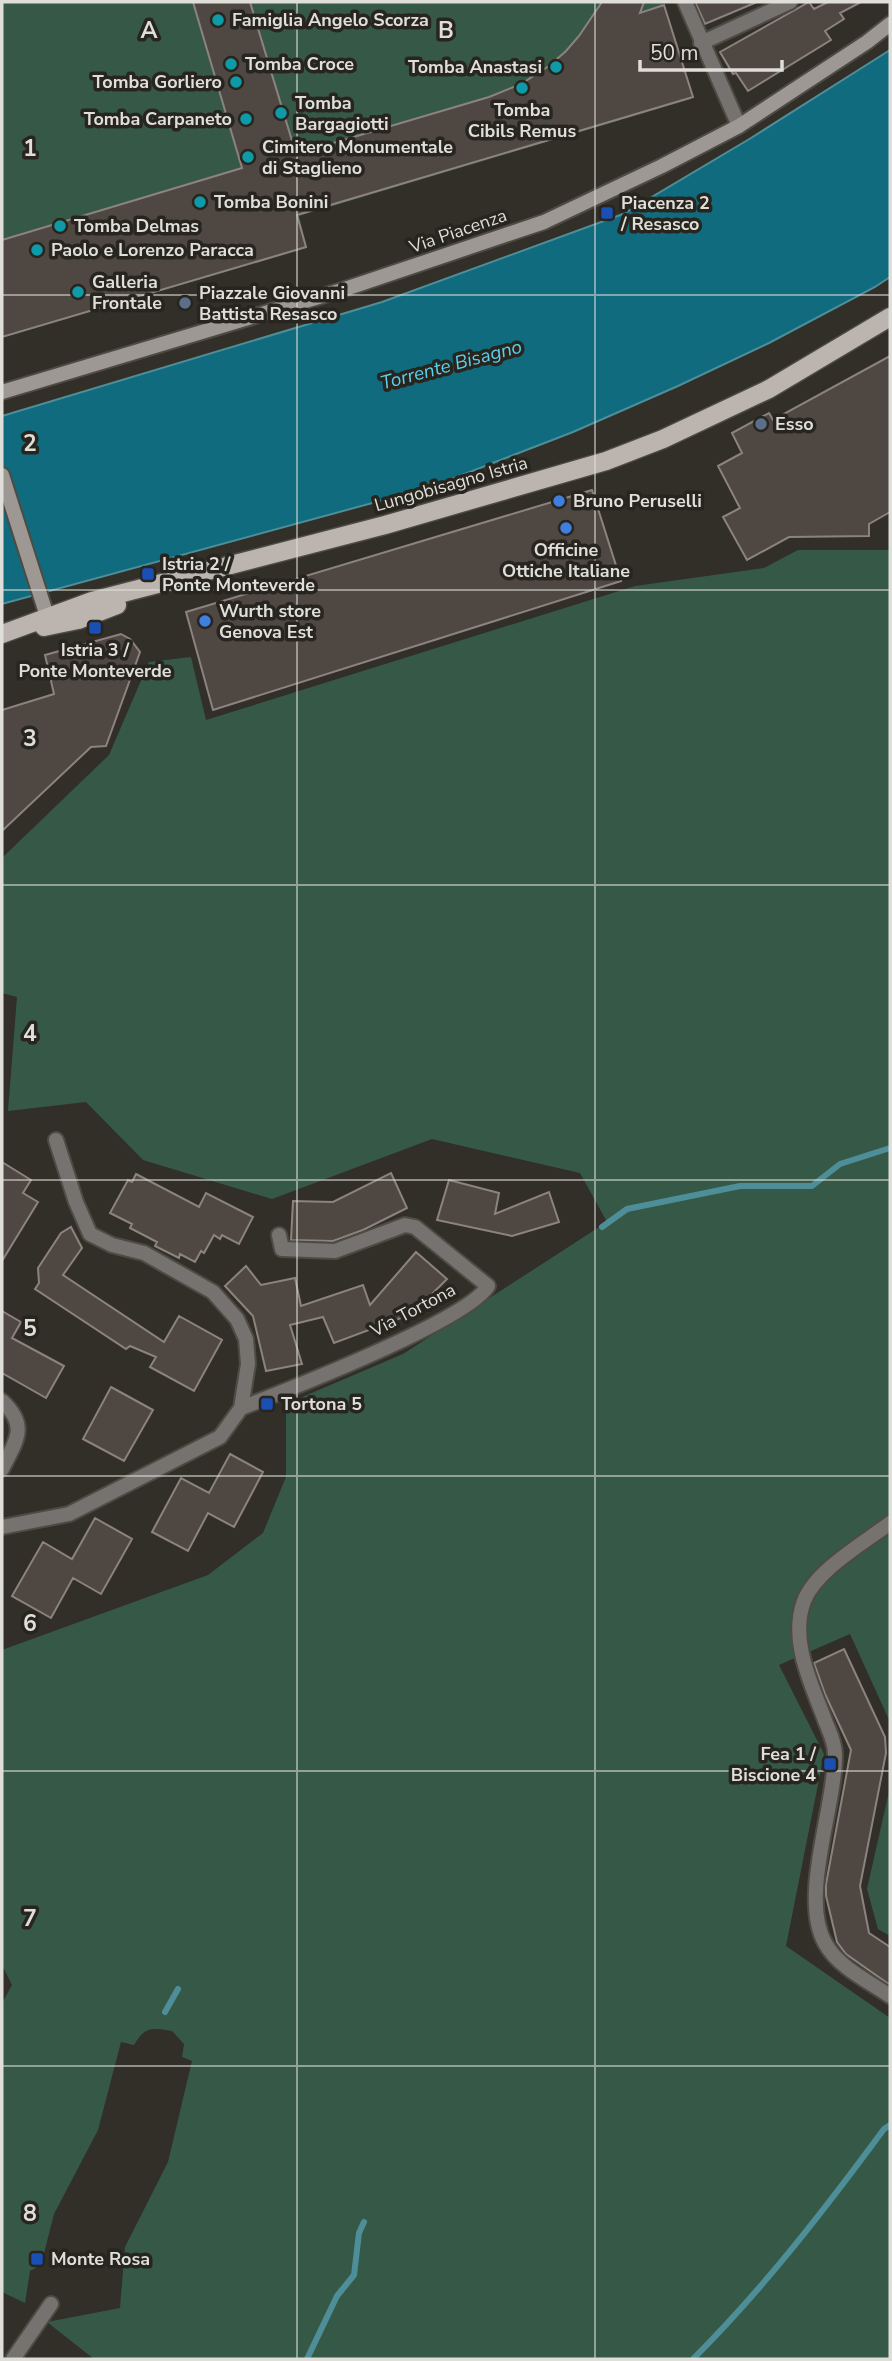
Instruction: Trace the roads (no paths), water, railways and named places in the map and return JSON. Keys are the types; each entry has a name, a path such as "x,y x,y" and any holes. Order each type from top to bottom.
{"main road":[{"name":"Via Piacenza","path":"2,392 342,290 544,222 739,127 890,24"},
{"name":"Lungobisagno Istria","path":"2,635 47,616 168,580 385,526 637,450 778,384 890,317"},
{"path":"2,475 47,616"},
{"path":"2,635 78,620 168,580"}],"street":[{"path":"685,2 739,127"},
{"path":"701,43 790,2"},
{"path":"2,1527 69,1514 220,1437 241,1408 248,1364 246,1339 237,1319 213,1292 144,1253 112,1245 90,1234 76,1202 56,1140"},
{"name":"Via Tortona","path":"241,1408 374,1353 444,1318 479,1297 488,1286 415,1227 405,1225 335,1251 282,1249 279,1235"},
{"path":"2,1401 17,1419 19,1434 2,1469"},
{"path":"890,1523 821,1576 805,1598 799,1620 802,1657 835,1752 816,1889 818,1924 824,1942 840,1962 890,1996"},
{"path":"13,2359 51,2304"}],"water":[{"name":"Torrente Bisagno","path":"890,50 890,277 875,287 769,343 678,386 573,432 431,487 2,604 2,416 382,302 623,214 751,138"}],"waterway":[{"path":"602,1227 627,1209 740,1186 812,1186 840,1164 890,1148"},
{"path":"165,2012 178,1989"},
{"path":"693,2359 769,2276 884,2129 890,2125"},
{"path":"307,2359 337,2296 354,2275 359,2233 364,2222"}],"place":[{"name":"Famiglia Angelo Scorza","path":"218,20"},
{"name":"Tomba Croce","path":"231,64"},
{"name":"Tomba Anastasi","path":"556,67"},
{"name":"Tomba Gorliero","path":"236,82"},
{"name":"Tomba Cibils Remus","path":"522,88"},
{"name":"Tomba Bargagiotti","path":"281,113"},
{"name":"Tomba Carpaneto","path":"246,119"},
{"name":"Cimitero Monumentale di Staglieno","path":"248,157"},
{"name":"Tomba Bonini","path":"200,202"},
{"name":"Piacenza 2 / Resasco","path":"607,213"},
{"name":"Tomba Delmas","path":"60,226"},
{"name":"Paolo e Lorenzo Paracca","path":"37,250"},
{"name":"Galleria Frontale","path":"78,292"},
{"name":"Piazzale Giovanni Battista Resasco","path":"185,303"},
{"name":"Esso","path":"761,424"},
{"name":"Bruno Peruselli","path":"559,501"},
{"name":"Officine Ottiche Italiane","path":"566,528"},
{"name":"Istria 2 / Ponte Monteverde","path":"148,574"},
{"name":"Wurth store Genova Est","path":"205,621"},
{"name":"Istria 3 / Ponte Monteverde","path":"95,628"},
{"name":"Tortona 5","path":"267,1404"},
{"name":"Fea 1 / Biscione 4","path":"830,1764"},
{"name":"Monte Rosa","path":"37,2259"}]}
